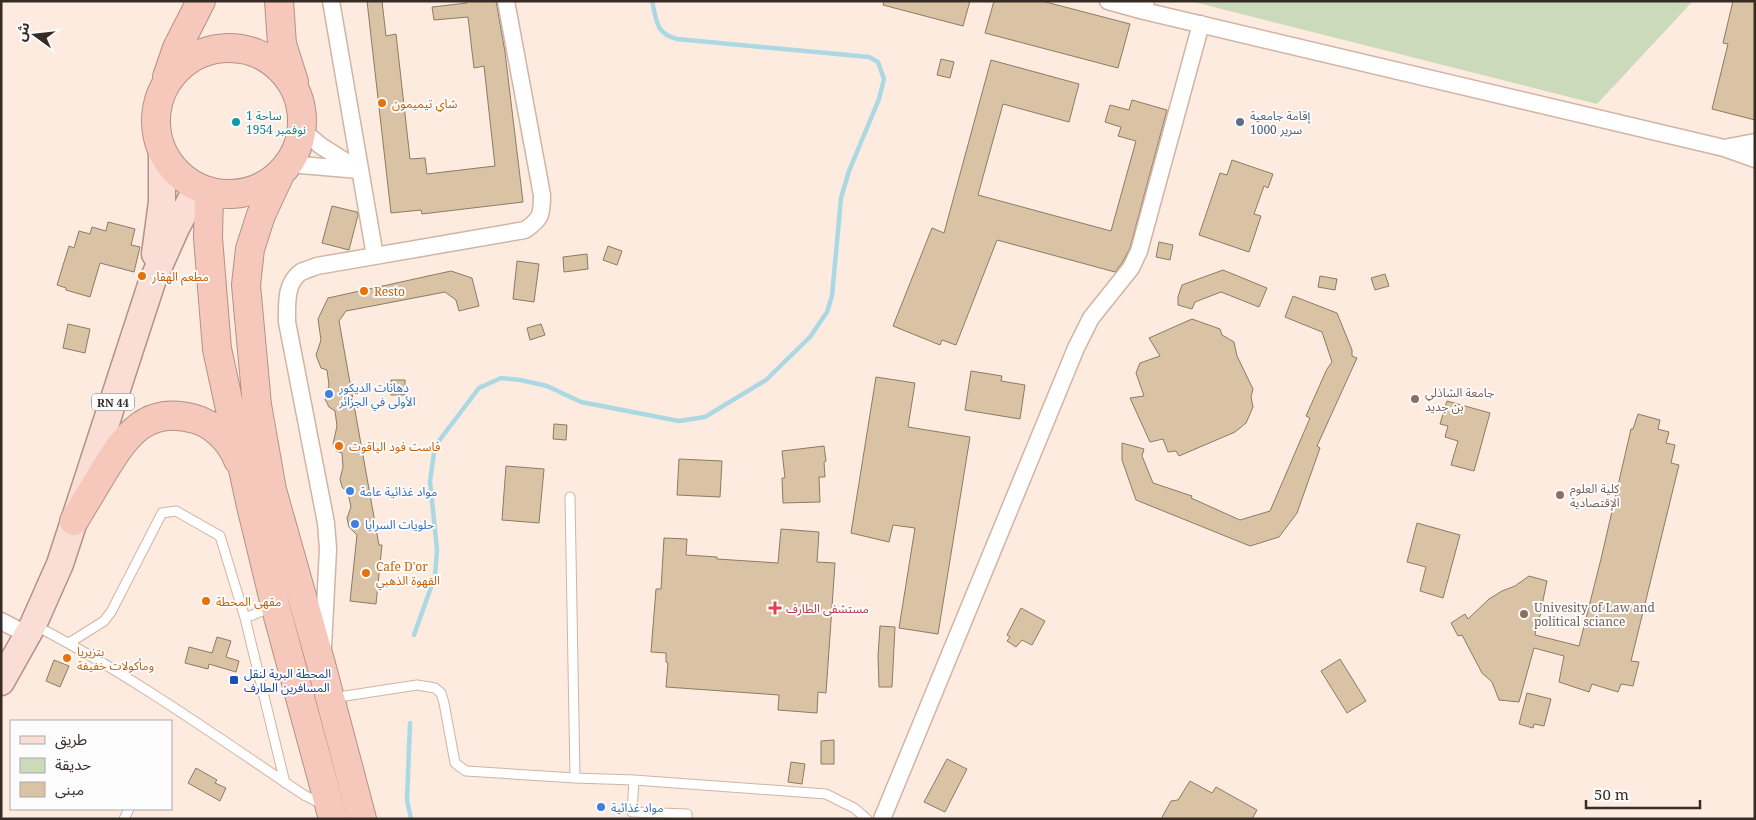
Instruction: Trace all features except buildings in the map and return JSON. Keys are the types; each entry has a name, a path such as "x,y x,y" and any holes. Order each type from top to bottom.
{"highway":[{"path":"201,1 177,48 158,102 155,120 157,139 162,151 176,173 203,190 228,195 247,193 259,188 284,169"},
{"path":"278,1 282,44 301,106 302,130 295,153 284,169 261,214 250,249 246,285 250,337 257,405 272,490 330,699 346,812"},
{"path":"162,90 178,68 188,60 199,54 224,48 250,51 262,56 283,71 297,93"},
{"path":"203,190 217,349 251,506 275,605 346,812"},
{"path":"74,521 129,434 141,424 170,415 197,420 211,427 225,439 238,458 251,506"}],"main road":[{"name":"RN 44","path":"152,282 162,202 162,151"},
{"name":"RN 44","path":"1,682 30,630 60,564 152,282 176,228 203,190"}],"street":[{"path":"331,1 375,256"},
{"path":"321,664 327,559 326,523 286,322 290,285 300,273 316,266 525,230 538,220 542,211 542,195 506,1"},
{"path":"1108,1 1145,6 1202,24 1724,148 1755,159"},
{"path":"882,819 1076,348 1091,318 1131,268 1139,251 1202,24"},
{"path":"302,130 321,146 359,170"},
{"path":"1724,148 1755,142"},
{"path":"284,169 359,170"},
{"path":"1,621 30,630"}],"lane":[{"path":"570,498 575,778"},
{"path":"69,643 104,621 111,612 162,513 176,511 220,536 245,618 285,783"},
{"path":"245,618 275,605"},
{"path":"30,630 69,643 180,713 304,796 346,812"},
{"path":"330,699 417,685 435,688 441,694 444,703 455,764 460,769 466,771 634,780 826,794 854,808 867,819"},
{"path":"634,780 632,812 687,814 687,819"}],"green space":[{"path":"1190,1 1693,1 1597,104"}],"waterway":[{"path":"414,635 435,576 437,550 430,481 435,446 479,388 501,378 520,380 547,386 581,402 679,421 705,417 766,380 810,337 827,312 832,296 841,198 849,171 879,99 884,79 878,62 869,57 677,39 661,30 656,20 652,1"},
{"path":"410,723 407,800 411,819"}],"place":[{"name":"شاي تيميمون","path":"382,103"},
{"name":"ساحة 1 نوفمبر 1954","path":"236,122"},
{"name":"إقامة جامعية 1000 سرير","path":"1240,122"},
{"name":"مطعم الهقار","path":"142,276"},
{"name":"Resto","path":"364,291"},
{"name":"دهانات الديكور الأولى في الجزائر","path":"329,394"},
{"name":"جامعة الشاذلي بن جديد","path":"1415,399"},
{"name":"فاست فود الياقوت","path":"339,446"},
{"name":"مواد غذائية عامة","path":"350,491"},
{"name":"كلية العلوم الإقتصادية","path":"1560,495"},
{"name":"حلويات السرايا","path":"355,524"},
{"name":"Cafe D'or القهوة الذهبي","path":"366,573"},
{"name":"مقهى المحطة","path":"206,601"},
{"name":"مستشفى الطارف","path":"775,608"},
{"name":"Univesity of Law and political sciance","path":"1524,614"},
{"name":"بتزيريا ومأكولات خفيفة","path":"67,658"},
{"name":"المحطة البرية لنقل المسافرين الطارف","path":"234,680"},
{"name":"مواد غذائية","path":"601,807"}]}
